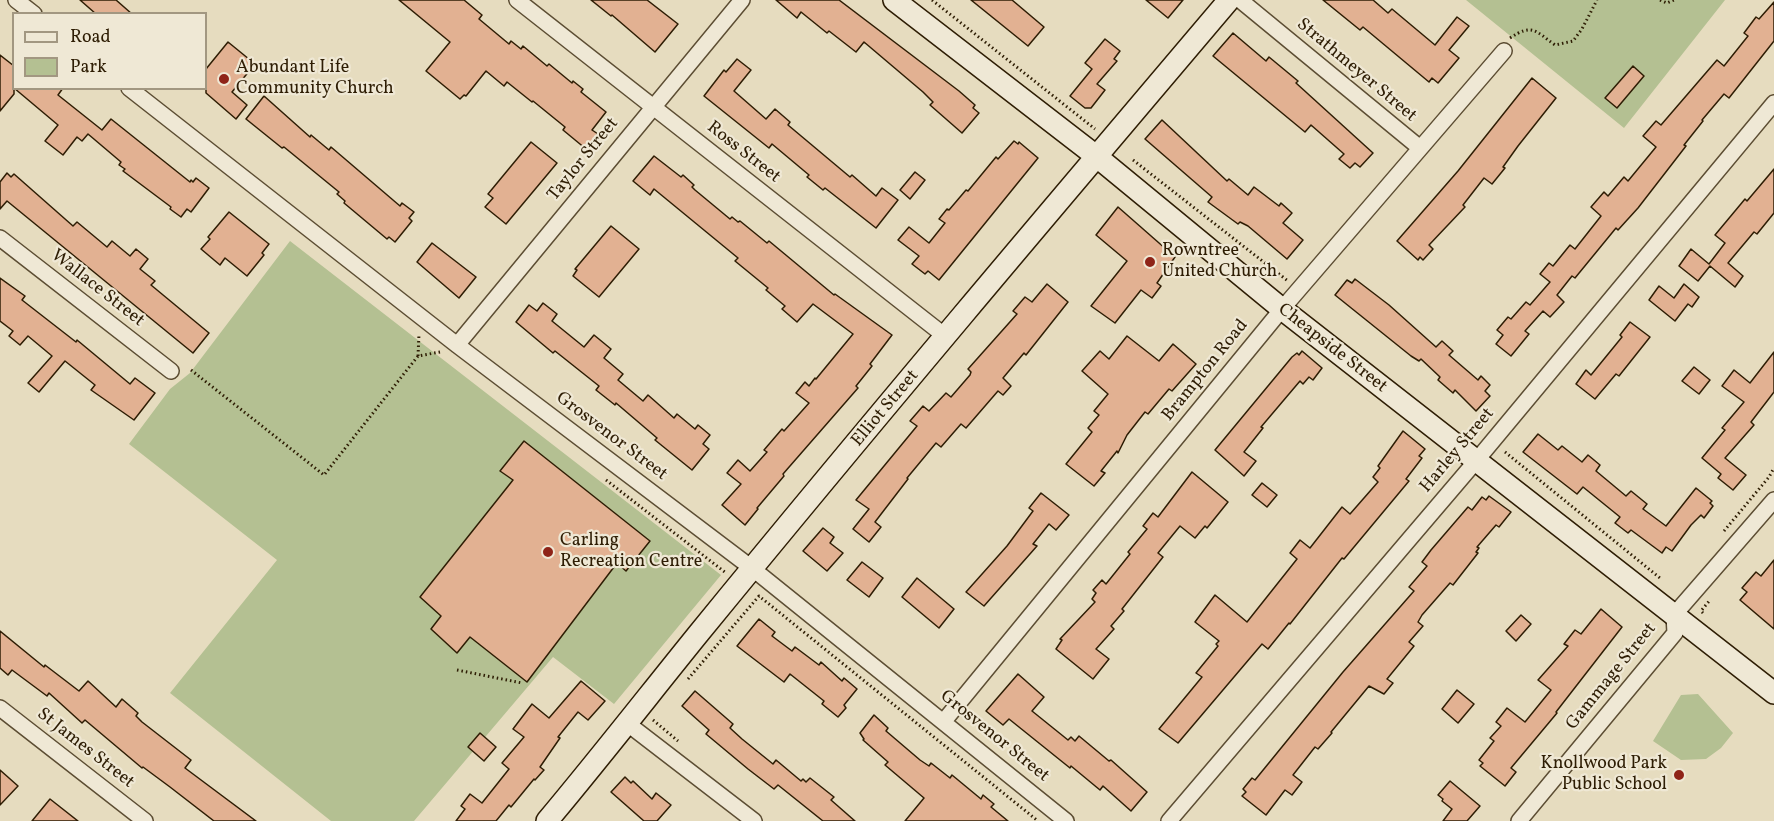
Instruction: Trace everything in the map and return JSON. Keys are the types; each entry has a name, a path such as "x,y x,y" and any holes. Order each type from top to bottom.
{"street":[{"path":"16,0 31,12"},
{"name":"Ross Street","path":"517,0 945,336"},
{"name":"Taylor Street","path":"457,345 742,0"},
{"name":"Cheapside Street","path":"894,0 1103,149 1282,309 1774,693"},
{"name":"Elliot Street","path":"547,821 628,724 693,640 945,336 1229,0"},
{"name":"Strathmeyer Street","path":"1240,0 1420,148"},
{"name":"Brampton Road","path":"944,721 1282,309 1504,51"},
{"name":"Grosvenor Street","path":"132,90 457,345 753,569 1066,821"},
{"name":"Harley Street","path":"1169,821 1476,461 1774,104"},
{"name":"Wallace Street","path":"0,238 171,371"},
{"name":"Gammage Street","path":"1519,821 1675,633 1674,615 1774,500"},
{"name":"St James Street","path":"0,708 145,821"},
{"path":"628,724 754,821"}],"path":[{"path":"932,0 1103,149 1288,282"},
{"path":"1504,51 1509,39 1524,30 1535,31 1555,45 1573,41 1597,0"},
{"path":"1660,0 1667,3 1674,0"},
{"path":"191,370 324,475 418,356 419,333"},
{"path":"418,356 441,351"},
{"path":"1505,452 1665,583"},
{"path":"1718,538 1770,477 1774,468"},
{"path":"604,478 727,573 726,580"},
{"path":"1710,619 1701,612 1715,593"},
{"path":"683,685 759,596 1038,821"},
{"path":"457,670 522,683"},
{"path":"653,720 679,741"}],"green space":[{"path":"1466,0 1725,0 1624,128"},
{"path":"290,241 721,575 614,704 553,657 414,821 331,821 170,693 277,560 129,444 170,389 190,373"},
{"path":"1698,694 1733,733 1721,748 1706,759 1681,760 1653,741 1681,695"}],"building":[{"path":"80,0 116,0 130,12 94,12"},
{"path":"399,0 464,0 482,15 479,19 509,44 511,41 521,49 523,46 547,66 549,64 583,89 581,92 606,112 592,130 598,134 586,149 563,130 565,127 533,101 507,82 504,86 486,71 466,96 460,99 426,71 450,42"},
{"path":"591,0 647,0 678,24 655,52"},
{"path":"776,0 839,0 959,91 975,105 973,108 979,113 962,133 930,105 933,102 923,92 864,42 856,52 801,12 797,18"},
{"path":"971,0 1012,0 1044,27 1028,46"},
{"path":"1146,0 1183,0 1168,18"},
{"path":"1323,0 1373,0 1388,13 1392,9 1435,45 1457,17 1469,26 1449,50 1459,58 1438,83 1432,78 1429,82 1363,27 1360,30"},
{"path":"1774,2 1774,41 1729,98 1724,94 1702,120 1684,145 1686,146 1638,208 1618,230 1616,228 1575,278 1572,276 1557,295 1564,302 1550,317 1543,311 1525,331 1529,334 1511,356 1496,344 1503,335 1497,330 1508,317 1511,319 1526,302 1530,305 1550,282 1540,274 1549,263 1553,266 1570,245 1575,249 1601,216 1591,207 1604,192 1608,196 1624,177 1628,181 1656,147 1643,136 1656,121 1661,125 1717,60 1724,66 1748,36 1744,33 1756,17 1759,19"},
{"path":"1233,33 1266,61 1269,57 1298,81 1296,83 1373,153 1360,167 1355,163 1350,168 1339,159 1344,154 1311,125 1305,132 1213,56"},
{"path":"1105,39 1120,51 1114,59 1117,61 1097,84 1105,90 1091,108 1085,108 1070,96 1092,69 1085,63"},
{"name":"Abundant Life Community Church","path":"228,42 255,64 232,92 247,105 236,119 206,93 207,68"},
{"path":"0,55 12,64 14,94 0,111"},
{"path":"737,59 751,70 734,91 766,119 775,109 790,122 788,125 876,196 882,188 898,200 876,228 825,188 823,190 772,144 769,148 704,96 724,70 726,72"},
{"path":"1633,66 1644,76 1617,108 1605,98"},
{"path":"1532,78 1556,98 1518,146 1492,184 1484,178 1463,205 1465,207 1429,245 1433,249 1423,260 1420,257 1418,260 1397,241 1458,171"},
{"path":"16,90 62,90 58,95 102,130 111,119 190,182 196,178 209,188 191,212 187,209 181,217 123,171 125,169 119,165 121,162 88,134 82,141 77,137 63,155 45,141 58,125"},
{"path":"264,96 310,137 311,135 329,150 331,147 400,206 402,203 414,212 409,218 412,221 395,242 389,237 387,239 344,203 345,201 337,194 339,192 246,119"},
{"path":"1162,120 1227,181 1229,179 1248,195 1254,187 1279,206 1281,203 1292,213 1283,223 1303,240 1287,259 1248,226 1240,222 1238,224 1208,202 1212,197 1145,139"},
{"path":"1014,141 1018,144 1019,142 1038,158 939,280 928,271 925,274 912,264 919,256 898,240 909,227 929,243 945,223 939,219 947,209 949,210 966,190 968,191 996,157 998,159"},
{"path":"531,142 557,163 506,224 485,207 493,198 488,194"},
{"path":"654,156 681,177 683,175 694,185 692,187 695,190 730,219 732,217 740,221 767,243 769,241 834,295 892,335 870,364 872,366 856,386 858,388 783,474 784,476 745,525 722,505 741,484 727,473 738,460 750,471 767,452 764,450 782,429 784,431 809,403 796,393 805,382 809,386 816,379 853,334 813,304 797,322 782,309 785,306 766,290 768,288 735,261 738,258 654,189 650,195 633,181"},
{"path":"1774,169 1774,213 1757,234 1754,232 1728,263 1743,276 1735,287 1710,266 1698,281 1679,266 1691,249 1709,264 1725,243 1715,235"},
{"path":"915,172 925,180 910,199 900,190"},
{"path":"7,173 11,177 14,174 73,226 77,222 107,247 112,241 130,256 136,249 148,259 140,269 155,281 151,285 209,333 193,353 7,201 0,209 0,182"},
{"name":"Rowntree United Church","path":"1118,207 1175,257 1157,283 1161,286 1152,298 1141,290 1115,323 1091,306 1127,261 1096,235"},
{"path":"229,212 269,244 262,253 264,255 247,276 225,258 220,265 201,249"},
{"path":"611,226 639,249 599,297 573,276 577,270 575,269"},
{"path":"432,243 476,277 459,298 417,262"},
{"path":"0,278 25,296 22,300 76,342 77,340 130,384 135,378 155,393 134,420 91,390 95,385 65,361 39,392 28,383 52,356 28,336 20,345 9,336 13,331 0,321"},
{"path":"1355,279 1389,305 1436,347 1442,341 1453,351 1449,355 1478,380 1481,376 1490,385 1485,391 1490,396 1476,411 1455,390 1453,393 1438,380 1440,377 1421,359 1419,361 1411,356 1335,295 1347,280 1352,283"},
{"path":"1047,284 1068,302 1026,355 1024,353 1003,378 1011,386 1003,395 998,391 966,428 961,424 941,447 936,443 875,522 881,527 869,542 853,529 869,509 856,500 917,426 910,421 923,406 929,411 946,393 951,397 970,375 971,372 968,369 1017,314 1013,311 1025,297 1032,302"},
{"path":"1684,284 1699,297 1692,307 1688,304 1675,321 1649,300 1659,286 1674,298"},
{"path":"543,303 557,314 552,321 584,347 594,335 611,349 604,358 623,374 618,380 643,401 648,395 674,418 677,414 695,429 698,425 710,435 703,444 709,449 692,470 655,440 657,438 616,403 615,405 596,390 599,386 555,351 553,353 516,322 529,305 537,311"},
{"path":"1630,322 1650,337 1619,376 1616,374 1595,399 1576,384 1586,370 1591,375 1622,337 1620,335"},
{"path":"1127,336 1159,361 1173,344 1196,364 1172,391 1169,389 1148,414 1145,412 1127,435 1118,453 1117,451 1101,471 1105,473 1094,486 1066,464 1092,432 1088,428 1099,415 1094,411 1108,394 1082,371 1100,351 1109,359"},
{"path":"1302,351 1322,368 1313,380 1309,377 1303,384 1300,381 1261,427 1263,428 1244,452 1256,461 1244,476 1215,450 1292,357 1297,353 1299,355"},
{"path":"1774,352 1774,392 1751,422 1754,425 1725,458 1746,475 1733,490 1718,478 1721,474 1702,458 1725,430 1722,428 1744,402 1722,386 1734,370 1750,383"},
{"path":"1694,367 1710,380 1699,394 1682,381"},
{"path":"1403,431 1425,449 1419,456 1422,458 1406,479 1409,481 1344,559 1342,558 1268,649 1262,644 1178,743 1159,729 1202,677 1196,673 1218,646 1216,644 1219,641 1195,622 1215,595 1247,622 1297,559 1290,553 1300,540 1310,548 1342,507 1350,514 1378,482 1373,477 1380,468 1378,466"},
{"path":"1538,434 1558,450 1562,446 1582,462 1588,455 1600,465 1596,471 1626,496 1631,491 1647,504 1643,509 1666,526 1696,488 1712,501 1710,503 1713,506 1704,518 1701,515 1691,525 1672,551 1666,547 1662,553 1631,530 1628,533 1615,523 1620,517 1583,487 1577,494 1523,452"},
{"name":"Carling Recreation Centre","path":"524,441 650,541 626,571 617,563 527,682 470,637 457,653 431,629 441,616 420,597 513,480 500,471"},
{"path":"1192,472 1228,502 1207,528 1205,526 1195,538 1180,526 1158,553 1163,557 1122,609 1124,611 1111,626 1114,629 1096,649 1109,659 1093,679 1056,649 1062,640 1060,639 1095,602 1092,599 1096,593 1093,590 1102,580 1106,584 1130,554 1128,552 1147,529 1143,526 1153,513 1158,517"},
{"path":"1262,483 1277,495 1267,507 1252,495"},
{"path":"1041,493 1069,515 1056,530 1049,524 1033,544 1037,546 984,606 966,592 1007,546 1033,511 1029,508"},
{"path":"1489,496 1511,512 1499,527 1496,525 1477,547 1479,548 1476,552 1478,553 1453,585 1450,583 1422,615 1418,622 1423,626 1409,642 1414,646 1387,679 1393,683 1384,694 1369,686 1332,733 1318,749 1315,747 1293,775 1302,782 1292,795 1285,790 1266,815 1242,796 1246,792 1243,789 1252,778 1255,780 1343,672 1414,591 1409,587 1427,566 1422,562 1431,550 1468,507 1472,510 1482,497 1486,500"},
{"path":"823,528 834,537 830,543 843,553 827,571 803,551"},
{"path":"1774,560 1774,629 1740,600 1747,592 1742,588 1756,572 1761,576"},
{"path":"862,562 883,578 869,597 847,580"},
{"path":"917,578 954,609 939,628 902,597"},
{"path":"1601,609 1622,627 1557,713 1511,768 1516,772 1505,786 1480,766 1483,763 1479,760 1494,741 1490,738 1501,726 1496,722 1507,708 1525,722 1551,690 1538,680 1568,646 1564,644 1575,630 1581,634"},
{"path":"1521,615 1531,624 1516,641 1506,631"},
{"path":"759,619 775,632 772,636 792,651 795,647 819,665 821,662 842,681 844,678 857,689 838,717 822,704 824,701 790,674 784,682 737,646"},
{"path":"0,631 44,667 45,665 79,691 88,681 116,707 122,699 138,713 136,716 142,722 191,760 185,768 256,821 214,821 142,768 85,720 82,723 49,693 47,696 12,670 8,675 0,668"},
{"path":"1018,674 1044,697 1032,711 1068,740 1071,737 1075,741 1079,736 1109,761 1111,760 1147,792 1131,811 1103,786 1100,790 1009,719 1003,725 986,711"},
{"path":"581,681 605,701 588,720 578,712 558,737 560,738 540,767 544,770 511,807 509,805 496,821 456,821 465,809 461,806 470,794 482,803 509,769 502,763 524,737 513,729 532,704 549,718"},
{"path":"1457,690 1474,704 1458,723 1442,709"},
{"path":"695,691 733,724 730,728 742,739 773,764 776,760 801,781 803,779 806,782 810,778 834,797 831,800 855,821 823,821 778,785 774,789 748,769 706,734 709,730 682,706"},
{"path":"874,715 888,728 886,731 920,760 929,766 931,763 950,778 952,775 981,799 983,795 994,804 991,807 1008,821 905,821 924,798 885,765 888,762 863,740 860,733"},
{"path":"480,733 496,747 484,761 468,747"},
{"path":"0,770 18,786 0,805"},
{"path":"625,777 631,783 633,781 652,799 656,793 671,805 657,821 644,821 611,792"},
{"path":"1450,781 1480,806 1467,821 1443,821 1452,809 1438,795"},
{"path":"50,799 78,821 32,821"}],"place":[{"name":"Abundant Life Community Church","path":"224,79"},
{"name":"Rowntree United Church","path":"1150,262"},
{"name":"Carling Recreation Centre","path":"548,552"},
{"name":"Knollwood Park Public School","path":"1679,775"}]}
